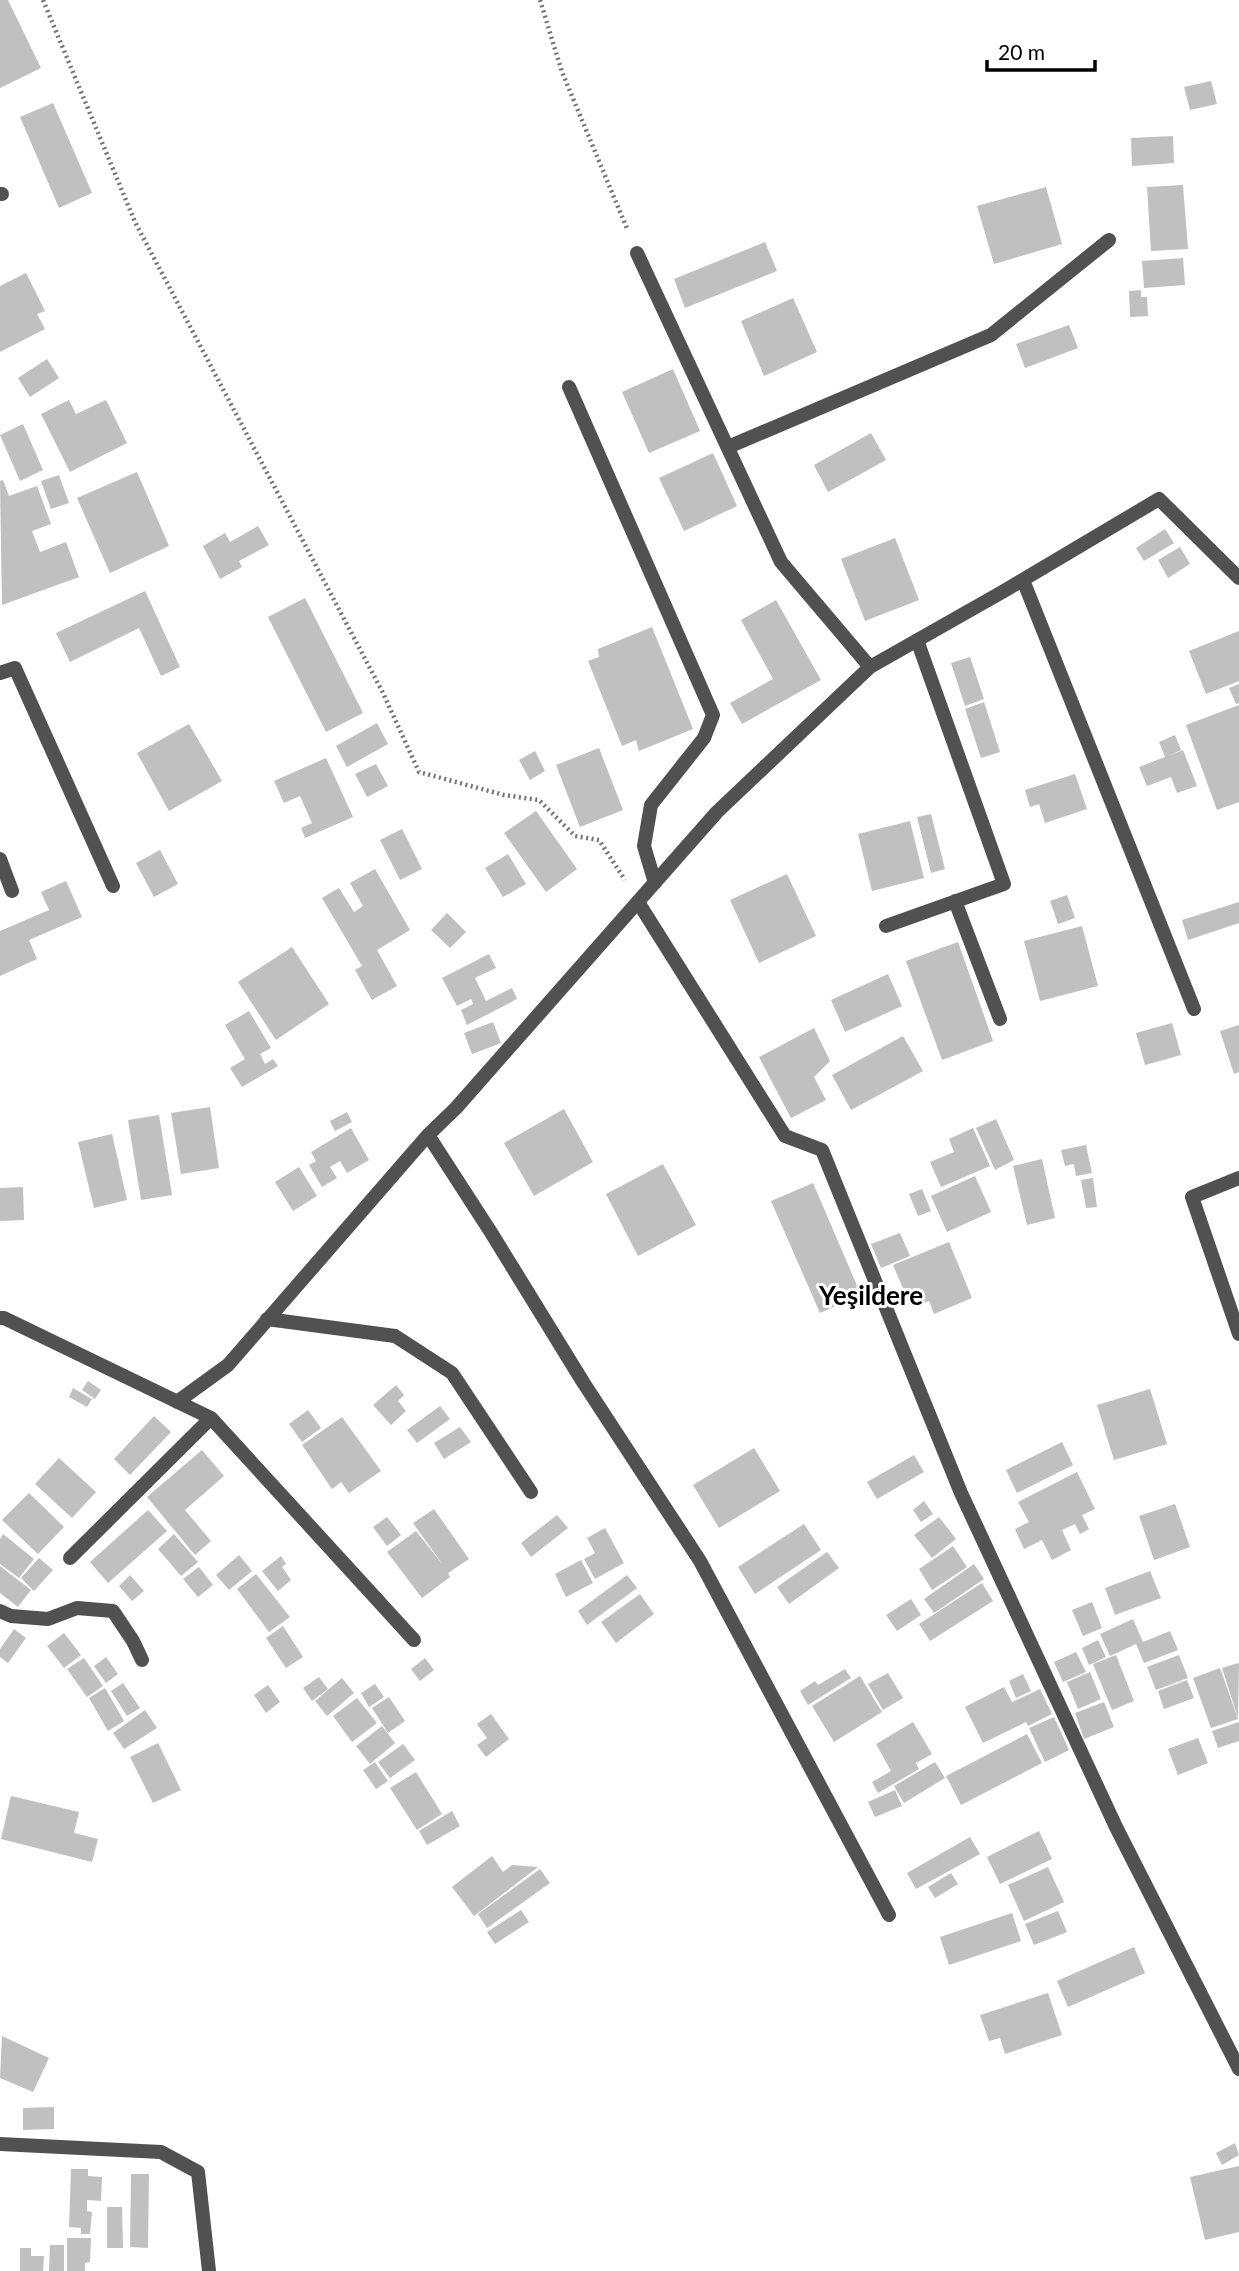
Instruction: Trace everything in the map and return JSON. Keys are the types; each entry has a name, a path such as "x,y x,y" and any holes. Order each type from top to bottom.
{"street":[{"path":"728,447 991,335 1109,240"},
{"path":"637,253 781,562 870,667"},
{"path":"569,387 713,715 704,738 651,805 644,846 655,883"},
{"path":"177,1402 228,1365 428,1135 456,1108 717,812 870,667 1159,499 1239,578"},
{"path":"1023,580 1194,1009"},
{"path":"886,926 1004,884 917,640"},
{"path":"0,673 15,668 113,886"},
{"path":"0,859 12,891"},
{"path":"955,901 1000,1019"},
{"path":"638,902 785,1136 822,1150 967,1506 1116,1827 1239,2069"},
{"path":"428,1135 583,1382 700,1561 889,1916"},
{"path":"1239,1178 1192,1197 1239,1334"},
{"path":"0,1318 211,1418 414,1640"},
{"path":"267,1320 395,1336 452,1373 531,1492"},
{"path":"70,1558 211,1418"},
{"path":"0,1611 11,1616 48,1619 76,1608 113,1611 142,1660"},
{"path":"0,2144 161,2152 198,2172 209,2271"}],"path":[{"path":"43,0 135,222 383,693 419,772 504,795 539,800 575,836 599,840 638,902"},
{"path":"540,0 562,72 637,253"}],"building":[{"path":"0,0 8,0 41,68 0,88"},
{"path":"1211,81 1217,104 1190,110 1184,87"},
{"path":"53,103 92,193 59,208 20,117"},
{"path":"1173,136 1174,163 1132,166 1131,138"},
{"path":"1183,185 1188,249 1151,251 1147,187"},
{"path":"1046,187 1062,244 994,264 977,206"},
{"path":"765,242 777,271 685,308 674,279"},
{"path":"1183,258 1185,285 1144,288 1142,261"},
{"path":"26,273 45,311 37,314 45,329 0,352 0,286"},
{"path":"1141,290 1141,297 1147,297 1148,316 1130,317 1129,291"},
{"path":"793,298 817,352 764,376 741,321"},
{"path":"1069,325 1078,348 1025,368 1016,344"},
{"path":"47,359 59,378 30,397 18,378"},
{"path":"673,369 700,431 649,453 622,392"},
{"path":"69,400 76,414 106,400 127,443 70,472 41,414"},
{"path":"23,424 43,470 20,481 0,435"},
{"path":"871,433 886,460 828,492 814,465"},
{"path":"713,453 737,506 684,531 659,478"},
{"path":"137,472 169,546 110,573 77,498"},
{"path":"59,475 69,503 51,509 41,481"},
{"path":"3,480 9,496 37,486 51,524 32,531 40,552 66,542 79,577 2,605 0,481"},
{"path":"258,526 269,545 239,561 242,567 220,579 203,546 225,533 230,542"},
{"path":"1165,529 1174,543 1144,561 1136,548"},
{"path":"895,538 919,600 865,621 841,559"},
{"path":"1180,547 1190,564 1168,578 1158,560"},
{"path":"145,591 180,667 161,676 139,628 70,662 56,633"},
{"path":"305,598 363,713 326,732 268,617"},
{"path":"776,600 821,680 742,724 730,703 773,679 741,620"},
{"path":"652,627 693,729 639,751 636,740 622,746 588,661 599,657 598,649"},
{"path":"1239,631 1239,681 1206,694 1189,651"},
{"path":"970,657 984,699 965,706 951,663"},
{"path":"1239,684 1239,703 1236,704 1229,688"},
{"path":"984,702 1000,752 981,758 965,709"},
{"path":"1239,705 1239,802 1217,810 1186,725"},
{"path":"377,723 388,744 347,767 336,746"},
{"path":"189,724 222,781 169,811 137,753"},
{"path":"1175,735 1181,750 1168,756 1183,750 1197,786 1177,793 1171,777 1147,786 1139,767 1165,757 1159,742"},
{"path":"599,748 623,810 580,827 556,765"},
{"path":"535,751 545,771 530,780 519,760"},
{"path":"326,758 353,817 305,838 301,828 312,823 300,796 284,803 274,781"},
{"path":"376,764 388,786 367,797 355,774"},
{"path":"1075,774 1087,809 1045,823 1039,804 1030,807 1025,790"},
{"path":"536,811 577,869 546,892 504,833"},
{"path":"931,814 945,869 931,873 917,817"},
{"path":"910,821 924,878 872,891 858,834"},
{"path":"402,829 422,869 400,880 380,840"},
{"path":"160,850 178,884 154,897 136,863"},
{"path":"508,854 526,884 503,897 485,868"},
{"path":"375,869 410,930 377,950 397,986 372,1000 355,970 362,966 322,898 339,888 354,912 363,906 350,883"},
{"path":"787,874 816,936 759,963 730,900"},
{"path":"66,881 82,917 29,940 37,959 0,976 0,931 49,910 41,892"},
{"path":"1067,895 1075,918 1058,924 1050,901"},
{"path":"1239,902 1239,923 1188,940 1182,920"},
{"path":"447,913 466,932 450,948 431,930"},
{"path":"1082,926 1098,986 1040,1001 1024,941"},
{"path":"958,942 993,1041 942,1060 906,961"},
{"path":"292,947 329,1004 276,1040 238,982"},
{"path":"489,954 496,968 475,978 486,1001 512,988 517,999 467,1025 461,1010 473,1004 471,999 457,1006 442,978"},
{"path":"888,974 902,1006 845,1032 831,1000"},
{"path":"249,1011 271,1048 260,1054 265,1064 273,1059 278,1066 242,1087 230,1068 245,1059 225,1025"},
{"path":"493,1022 501,1043 472,1054 464,1033"},
{"path":"1172,1023 1181,1055 1145,1065 1136,1033"},
{"path":"1239,1025 1239,1072 1234,1074 1220,1031"},
{"path":"814,1028 830,1061 814,1077 826,1100 791,1118 759,1057"},
{"path":"903,1036 923,1071 851,1110 832,1075"},
{"path":"210,1107 219,1168 181,1174 171,1113"},
{"path":"564,1109 593,1162 534,1196 504,1143"},
{"path":"347,1112 352,1122 335,1131 330,1121"},
{"path":"159,1115 172,1195 141,1200 128,1120"},
{"path":"996,1119 1014,1160 995,1170 976,1128"},
{"path":"351,1128 369,1160 347,1173 340,1161 330,1167 337,1178 322,1187 309,1165 316,1161 311,1152"},
{"path":"973,1128 990,1166 941,1187 930,1162 954,1152 949,1139"},
{"path":"112,1134 127,1200 94,1208 78,1142"},
{"path":"1086,1145 1092,1173 1076,1176 1074,1164 1065,1166 1061,1150"},
{"path":"1042,1159 1055,1218 1027,1225 1013,1166"},
{"path":"663,1164 696,1225 638,1256 606,1194"},
{"path":"299,1167 317,1196 293,1211 275,1182"},
{"path":"975,1176 991,1212 947,1232 931,1196"},
{"path":"1093,1178 1097,1207 1086,1208 1081,1180"},
{"path":"813,1183 861,1295 820,1313 771,1201"},
{"path":"23,1187 24,1220 0,1221 0,1188"},
{"path":"922,1189 931,1211 918,1216 909,1194"},
{"path":"900,1233 910,1256 881,1268 871,1244"},
{"path":"949,1242 972,1298 934,1314 929,1301 920,1305 917,1297 908,1300 893,1265"},
{"path":"88,1381 101,1390 95,1399 82,1390"},
{"path":"396,1385 404,1395 398,1401 406,1411 391,1425 373,1405"},
{"path":"73,1388 92,1399 87,1407 69,1397"},
{"path":"1150,1389 1167,1444 1114,1460 1097,1405"},
{"path":"440,1406 450,1419 417,1443 407,1430"},
{"path":"308,1410 321,1428 302,1442 289,1424"},
{"path":"154,1416 171,1432 130,1475 114,1459"},
{"path":"342,1417 381,1471 349,1493 341,1482 332,1489 302,1445"},
{"path":"460,1427 471,1442 444,1459 434,1443"},
{"path":"1062,1442 1073,1465 1017,1493 1006,1470"},
{"path":"754,1448 780,1491 719,1528 693,1485"},
{"path":"202,1450 224,1476 185,1510 211,1541 195,1555 147,1497"},
{"path":"914,1455 924,1472 877,1499 867,1482"},
{"path":"59,1458 96,1492 72,1518 35,1484"},
{"path":"1077,1472 1095,1509 1082,1515 1089,1529 1080,1534 1075,1524 1062,1530 1071,1550 1052,1560 1042,1540 1024,1549 1015,1529 1029,1522 1018,1502"},
{"path":"29,1493 64,1527 38,1554 2,1520"},
{"path":"924,1501 933,1514 921,1522 913,1510"},
{"path":"1175,1504 1190,1547 1154,1560 1139,1516"},
{"path":"434,1509 469,1559 448,1573 450,1577 422,1598 387,1552 416,1531 443,1565 413,1523"},
{"path":"148,1510 167,1531 108,1583 90,1562"},
{"path":"557,1515 568,1528 531,1557 521,1543"},
{"path":"387,1517 401,1535 387,1546 373,1527"},
{"path":"939,1517 956,1539 932,1558 914,1535"},
{"path":"804,1524 821,1550 755,1594 738,1567"},
{"path":"605,1528 624,1563 595,1579 584,1559 595,1553 587,1538"},
{"path":"3,1534 34,1559 19,1578 0,1564 0,1539"},
{"path":"174,1534 198,1562 181,1576 158,1549"},
{"path":"953,1546 967,1567 932,1590 919,1569"},
{"path":"827,1552 839,1568 789,1604 777,1587"},
{"path":"239,1555 252,1571 229,1590 216,1575"},
{"path":"281,1556 286,1564 282,1567 291,1580 278,1591 262,1571"},
{"path":"39,1558 53,1570 34,1591 21,1578"},
{"path":"581,1560 593,1583 566,1597 555,1574"},
{"path":"974,1564 984,1579 934,1613 924,1599"},
{"path":"0,1566 31,1590 18,1607 0,1593"},
{"path":"199,1567 213,1585 198,1597 183,1579"},
{"path":"1150,1571 1161,1598 1115,1615 1105,1588"},
{"path":"256,1574 290,1617 269,1632 237,1589"},
{"path":"130,1575 144,1591 132,1601 119,1586"},
{"path":"627,1575 637,1588 587,1625 578,1611"},
{"path":"982,1583 993,1601 930,1641 919,1624"},
{"path":"640,1594 654,1614 616,1643 601,1622"},
{"path":"911,1599 921,1615 897,1631 886,1615"},
{"path":"1092,1602 1102,1628 1083,1636 1072,1610"},
{"path":"1133,1619 1143,1642 1170,1631 1178,1650 1144,1663 1136,1644 1110,1656 1100,1634"},
{"path":"283,1626 303,1657 286,1668 266,1638"},
{"path":"14,1629 26,1638 8,1663 0,1657 0,1649"},
{"path":"64,1633 81,1655 64,1668 47,1646"},
{"path":"1098,1640 1106,1657 1089,1665 1082,1648"},
{"path":"1076,1652 1086,1672 1063,1682 1054,1662"},
{"path":"1116,1655 1134,1701 1112,1710 1093,1664"},
{"path":"1179,1655 1188,1678 1156,1690 1147,1667"},
{"path":"106,1657 118,1674 106,1683 94,1666"},
{"path":"84,1658 103,1686 87,1697 67,1669"},
{"path":"425,1658 434,1670 420,1681 411,1669"},
{"path":"1239,1664 1238,1718 1222,1668"},
{"path":"1220,1668 1238,1719 1211,1728 1193,1678"},
{"path":"845,1669 851,1678 808,1705 800,1691 815,1681 818,1685"},
{"path":"1090,1672 1101,1699 1078,1709 1067,1682"},
{"path":"888,1673 903,1698 883,1710 868,1684"},
{"path":"1023,1674 1031,1691 1016,1698 1009,1681"},
{"path":"860,1676 882,1712 834,1742 812,1706"},
{"path":"319,1677 328,1689 312,1701 303,1688"},
{"path":"342,1678 354,1693 327,1716 315,1701"},
{"path":"1187,1680 1194,1698 1164,1709 1158,1691"},
{"path":"123,1683 140,1708 127,1716 111,1691"},
{"path":"375,1684 384,1697 369,1707 361,1693"},
{"path":"268,1685 280,1702 266,1713 254,1695"},
{"path":"1004,1687 1012,1702 1040,1689 1052,1714 1028,1726 1026,1722 983,1743 965,1707"},
{"path":"105,1688 124,1721 108,1731 89,1698"},
{"path":"389,1697 405,1721 388,1733 372,1708"},
{"path":"357,1698 377,1723 352,1742 333,1716"},
{"path":"1104,1702 1114,1727 1084,1739 1075,1713"},
{"path":"145,1710 157,1728 124,1749 113,1733"},
{"path":"491,1714 509,1739 486,1757 477,1745 487,1738 477,1724"},
{"path":"1054,1717 1069,1750 1045,1762 1029,1728"},
{"path":"913,1722 932,1754 916,1763 919,1769 878,1793 872,1782 891,1771 876,1744"},
{"path":"1239,1722 1239,1741 1218,1748 1212,1731"},
{"path":"382,1726 395,1743 370,1764 356,1746"},
{"path":"1027,1734 1042,1763 961,1805 946,1776"},
{"path":"1198,1738 1208,1763 1178,1775 1168,1749"},
{"path":"158,1743 181,1790 153,1803 130,1757"},
{"path":"403,1744 415,1760 390,1778 378,1762"},
{"path":"375,1762 388,1781 376,1789 363,1770"},
{"path":"935,1762 945,1778 904,1803 894,1786"},
{"path":"416,1772 442,1814 417,1830 390,1788"},
{"path":"895,1790 902,1806 875,1817 868,1802"},
{"path":"11,1796 79,1812 74,1833 98,1839 92,1862 1,1839"},
{"path":"452,1811 460,1826 427,1845 419,1831"},
{"path":"1039,1831 1052,1859 1000,1884 987,1857"},
{"path":"970,1837 980,1854 916,1889 907,1873"},
{"path":"492,1856 503,1872 512,1865 538,1867 474,1916 452,1887"},
{"path":"1048,1867 1064,1902 1024,1921 1008,1885"},
{"path":"540,1869 550,1883 487,1928 478,1914"},
{"path":"951,1873 958,1884 935,1898 928,1887"},
{"path":"521,1910 529,1922 495,1944 487,1932"},
{"path":"1058,1911 1067,1932 1034,1945 1025,1924"},
{"path":"1012,1913 1021,1941 949,1965 940,1937"},
{"path":"1134,1947 1145,1973 1068,2007 1057,1981"},
{"path":"1048,1993 1062,2035 1005,2054 1000,2038 989,2041 980,2015"},
{"path":"2,2036 49,2058 33,2092 0,2078"},
{"path":"54,2107 54,2129 23,2130 23,2108"},
{"path":"1235,2143 1239,2155 1222,2165 1216,2153"},
{"path":"1239,2166 1239,2232 1205,2240 1190,2177"},
{"path":"71,2169 88,2169 88,2176 102,2177 101,2201 87,2200 87,2211 92,2212 90,2234 81,2234 81,2228 69,2227"},
{"path":"131,2174 149,2174 148,2248 130,2247"},
{"path":"107,2207 122,2207 123,2248 107,2248"},
{"path":"67,2238 91,2238 90,2262 85,2263 85,2271 67,2271"},
{"path":"50,2245 64,2245 64,2271 49,2271"},
{"path":"20,2248 31,2248 31,2256 44,2256 43,2271 20,2271"}],"district":[{"name":"Yeşildere","path":"871,1295"}]}
